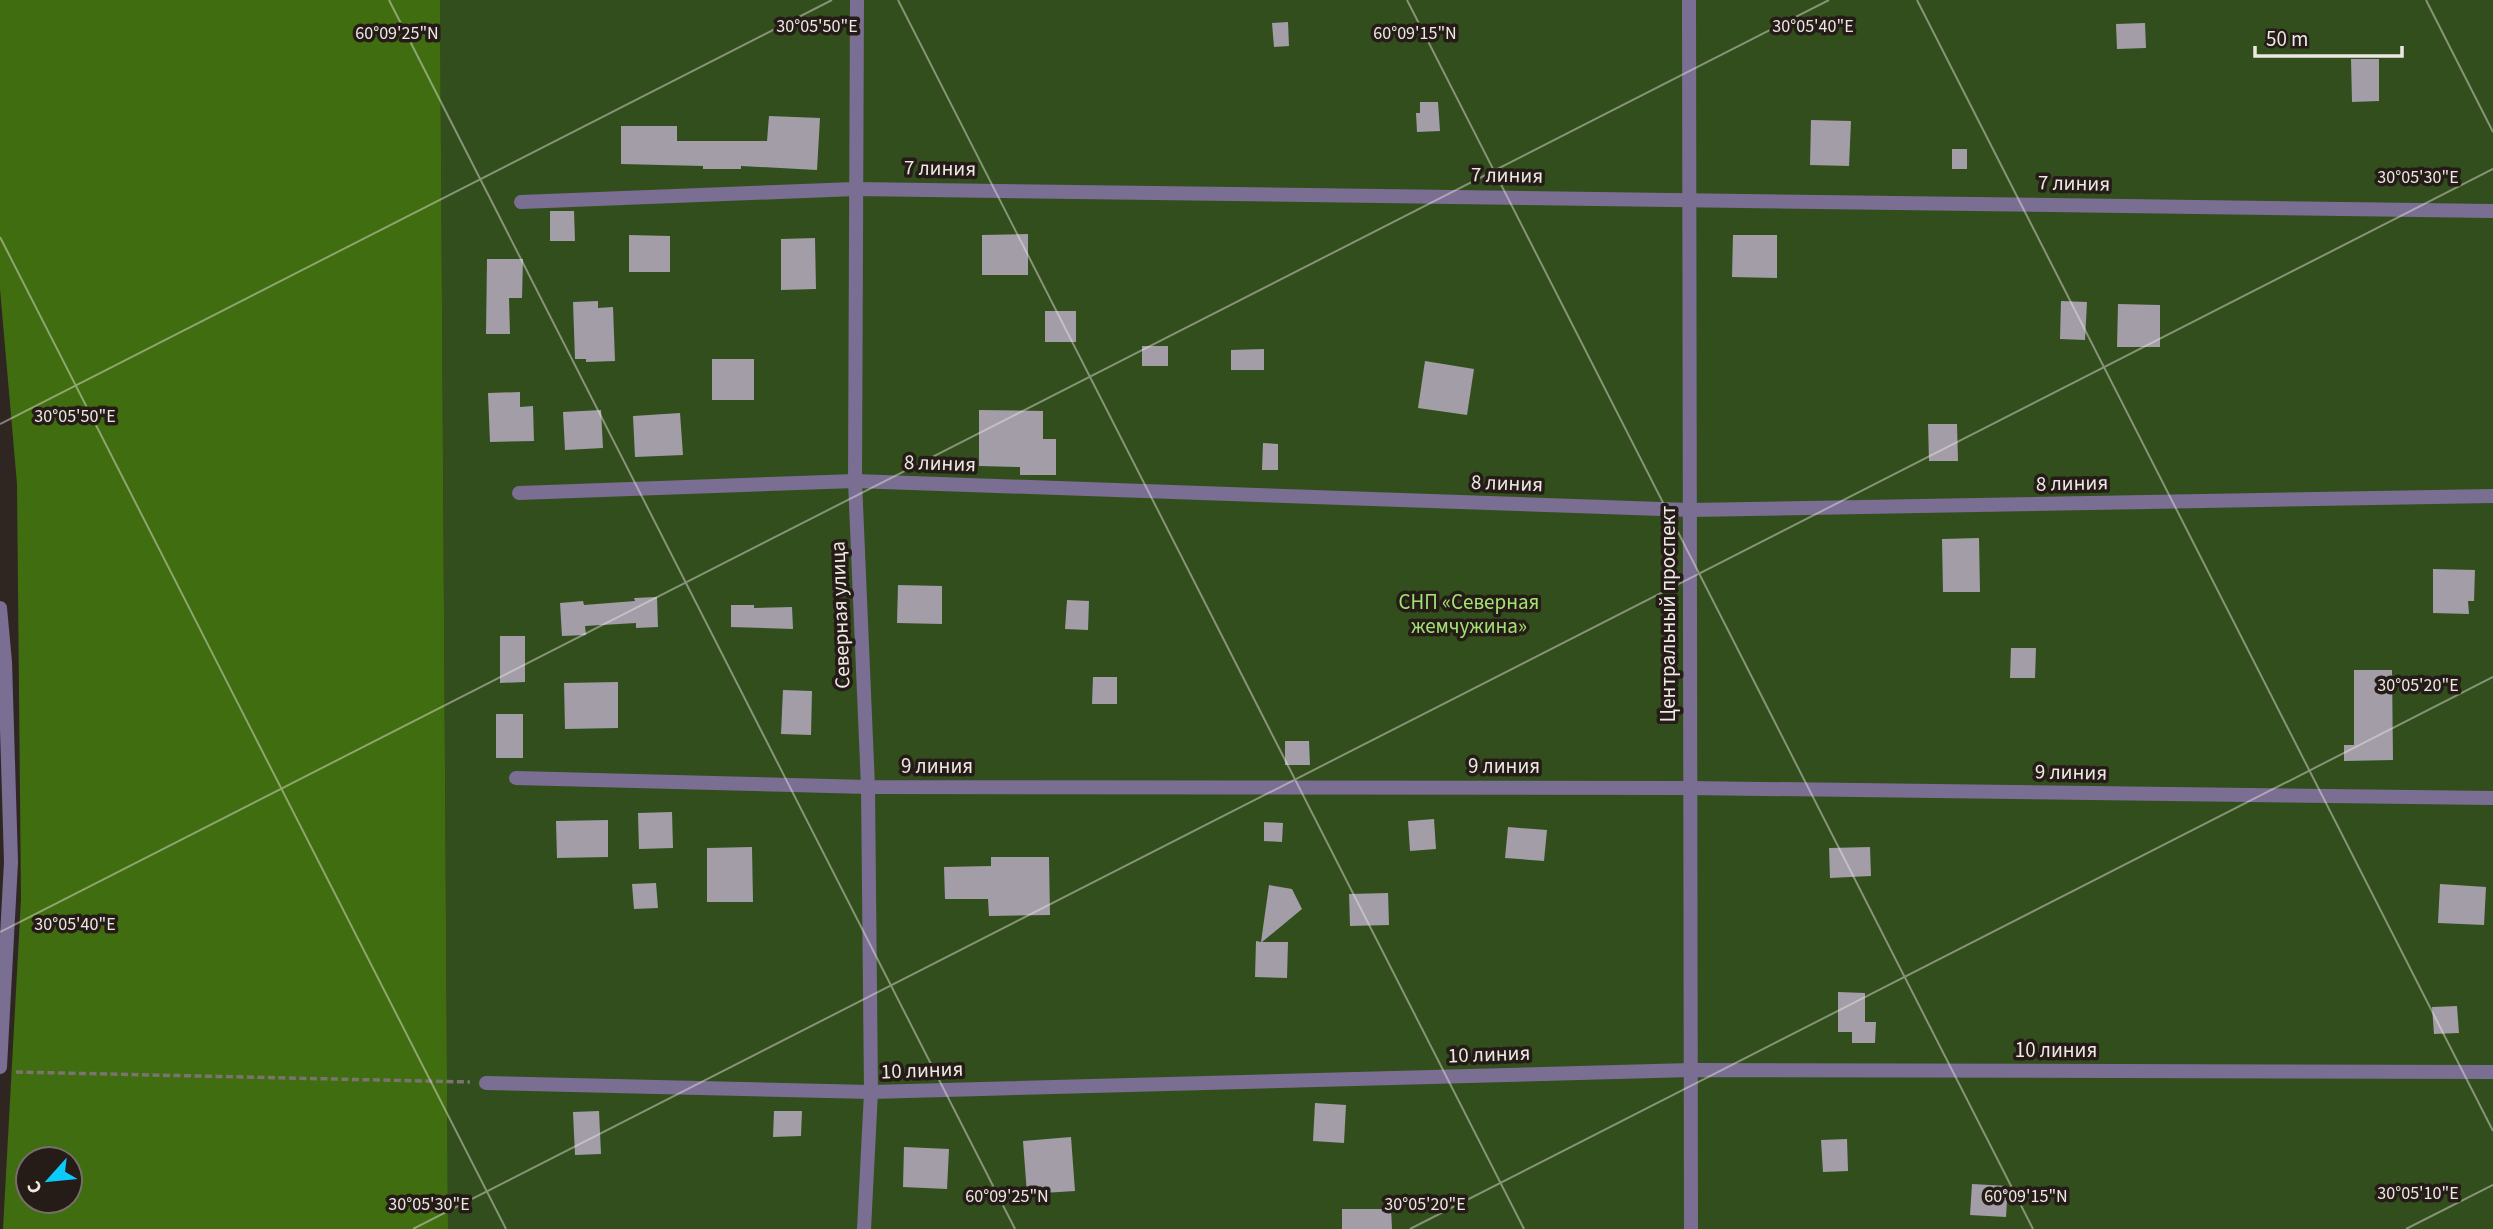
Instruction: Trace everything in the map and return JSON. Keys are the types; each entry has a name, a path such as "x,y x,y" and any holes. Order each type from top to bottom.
{"street":[{"name":"Северная улица","path":"857,0 855,481 868,787 871,1092 864,1229"},
{"name":"Центральный проспект","path":"1689,0 1691,1229"},
{"name":"7 линия","path":"521,202 855,188 2493,211"},
{"name":"8 линия","path":"519,493 855,481 1690,510 2493,496"},
{"path":"0,608 5,662 11,862 7,1070"},
{"name":"9 линия","path":"516,778 868,787 1689,788 2493,798"},
{"name":"10 линия","path":"486,1083 871,1092 1690,1070 2493,1072"}],"path":[{"path":"7,1070 486,1083"}],"green space":[{"path":"0,0 440,0 448,1229 3,1229 21,899 17,484 0,289"},
{"name":"СНП «Северная жемчужина»","path":"440,0 2493,0 2493,1229 448,1229"}],"building":[{"path":"1288,22 1289,46 1274,47 1272,23"},
{"path":"2145,23 2146,48 2117,49 2116,24"},
{"path":"2351,59 2379,59 2379,101 2352,102"},
{"path":"1420,102 1438,102 1440,131 1417,132 1416,113 1420,113"},
{"path":"769,116 820,118 817,170 741,166 741,169 703,169 703,166 621,164 621,126 677,126 677,141 767,141"},
{"path":"1811,120 1851,121 1849,166 1810,165"},
{"path":"1952,149 1967,149 1967,169 1952,169"},
{"path":"550,211 574,211 575,241 550,241"},
{"path":"1028,234 1028,275 982,275 982,235"},
{"path":"629,235 670,236 670,272 629,272"},
{"path":"1733,235 1777,235 1777,278 1732,277"},
{"path":"815,238 816,289 781,290 781,239"},
{"path":"487,259 523,259 522,298 509,298 510,334 486,334"},
{"path":"598,301 598,308 613,307 615,361 586,362 586,359 575,359 573,302"},
{"path":"2061,301 2087,302 2085,340 2060,339"},
{"path":"2118,304 2160,305 2160,347 2117,347"},
{"path":"1045,311 1076,311 1076,342 1045,342"},
{"path":"1142,346 1168,346 1168,366 1142,366"},
{"path":"1264,349 1264,370 1231,370 1231,350"},
{"path":"712,359 754,359 754,400 712,400"},
{"path":"1425,361 1474,369 1467,415 1418,408"},
{"path":"520,392 520,407 533,406 534,441 490,442 488,393"},
{"path":"601,410 603,448 565,450 563,412"},
{"path":"979,410 1043,411 1043,439 1056,439 1056,475 1020,475 1020,467 979,466"},
{"path":"680,413 683,455 635,457 633,416"},
{"path":"1928,424 1957,424 1958,461 1929,461"},
{"path":"1263,443 1278,444 1278,470 1262,470"},
{"path":"1979,538 1980,592 1943,592 1942,539"},
{"path":"2433,569 2475,570 2474,601 2468,601 2469,614 2433,613"},
{"path":"898,585 942,586 942,624 897,623"},
{"path":"657,597 658,627 636,628 636,623 585,626 586,635 562,636 560,603 583,601 584,605"},
{"path":"1067,600 1089,601 1088,630 1065,629"},
{"path":"731,605 754,605 754,608 792,607 793,629 731,627"},
{"path":"500,636 525,636 525,682 500,683"},
{"path":"2011,648 2036,648 2035,678 2010,678"},
{"path":"2354,670 2392,670 2393,760 2344,761 2344,745 2354,745"},
{"path":"1093,677 1117,677 1117,704 1092,704"},
{"path":"618,682 618,728 565,729 564,683"},
{"path":"783,690 812,691 811,735 781,734"},
{"path":"496,714 523,714 523,758 496,758"},
{"path":"1285,741 1309,741 1310,765 1285,765"},
{"path":"672,812 673,848 639,849 638,813"},
{"path":"1434,819 1436,849 1410,851 1408,821"},
{"path":"608,820 608,857 557,858 556,821"},
{"path":"1264,822 1283,823 1282,842 1264,841"},
{"path":"1508,827 1547,830 1544,861 1505,858"},
{"path":"752,847 753,902 707,902 707,848"},
{"path":"1870,847 1871,876 1830,878 1829,848"},
{"path":"991,857 1049,857 1050,915 989,916 988,899 945,899 944,867 991,866"},
{"path":"656,883 658,908 634,909 632,884"},
{"path":"2440,884 2486,887 2484,925 2438,923"},
{"path":"1269,885 1292,889 1302,909 1262,942 1288,942 1287,978 1255,977 1256,941 1261,942"},
{"path":"1388,893 1389,925 1350,926 1349,894"},
{"path":"1838,992 1865,993 1865,1022 1876,1022 1875,1043 1852,1043 1852,1032 1838,1032"},
{"path":"2457,1006 2459,1033 2434,1034 2432,1007"},
{"path":"1315,1103 1346,1105 1344,1143 1313,1141"},
{"path":"599,1111 601,1154 575,1155 573,1112"},
{"path":"774,1111 802,1111 801,1136 773,1137"},
{"path":"1071,1137 1075,1191 1027,1194 1023,1141"},
{"path":"1847,1139 1848,1171 1823,1172 1821,1140"},
{"path":"904,1147 949,1149 947,1189 903,1187"},
{"path":"1972,1184 2008,1186 2006,1217 1970,1215"},
{"path":"1342,1209 1391,1209 1392,1229 1342,1229"}]}
